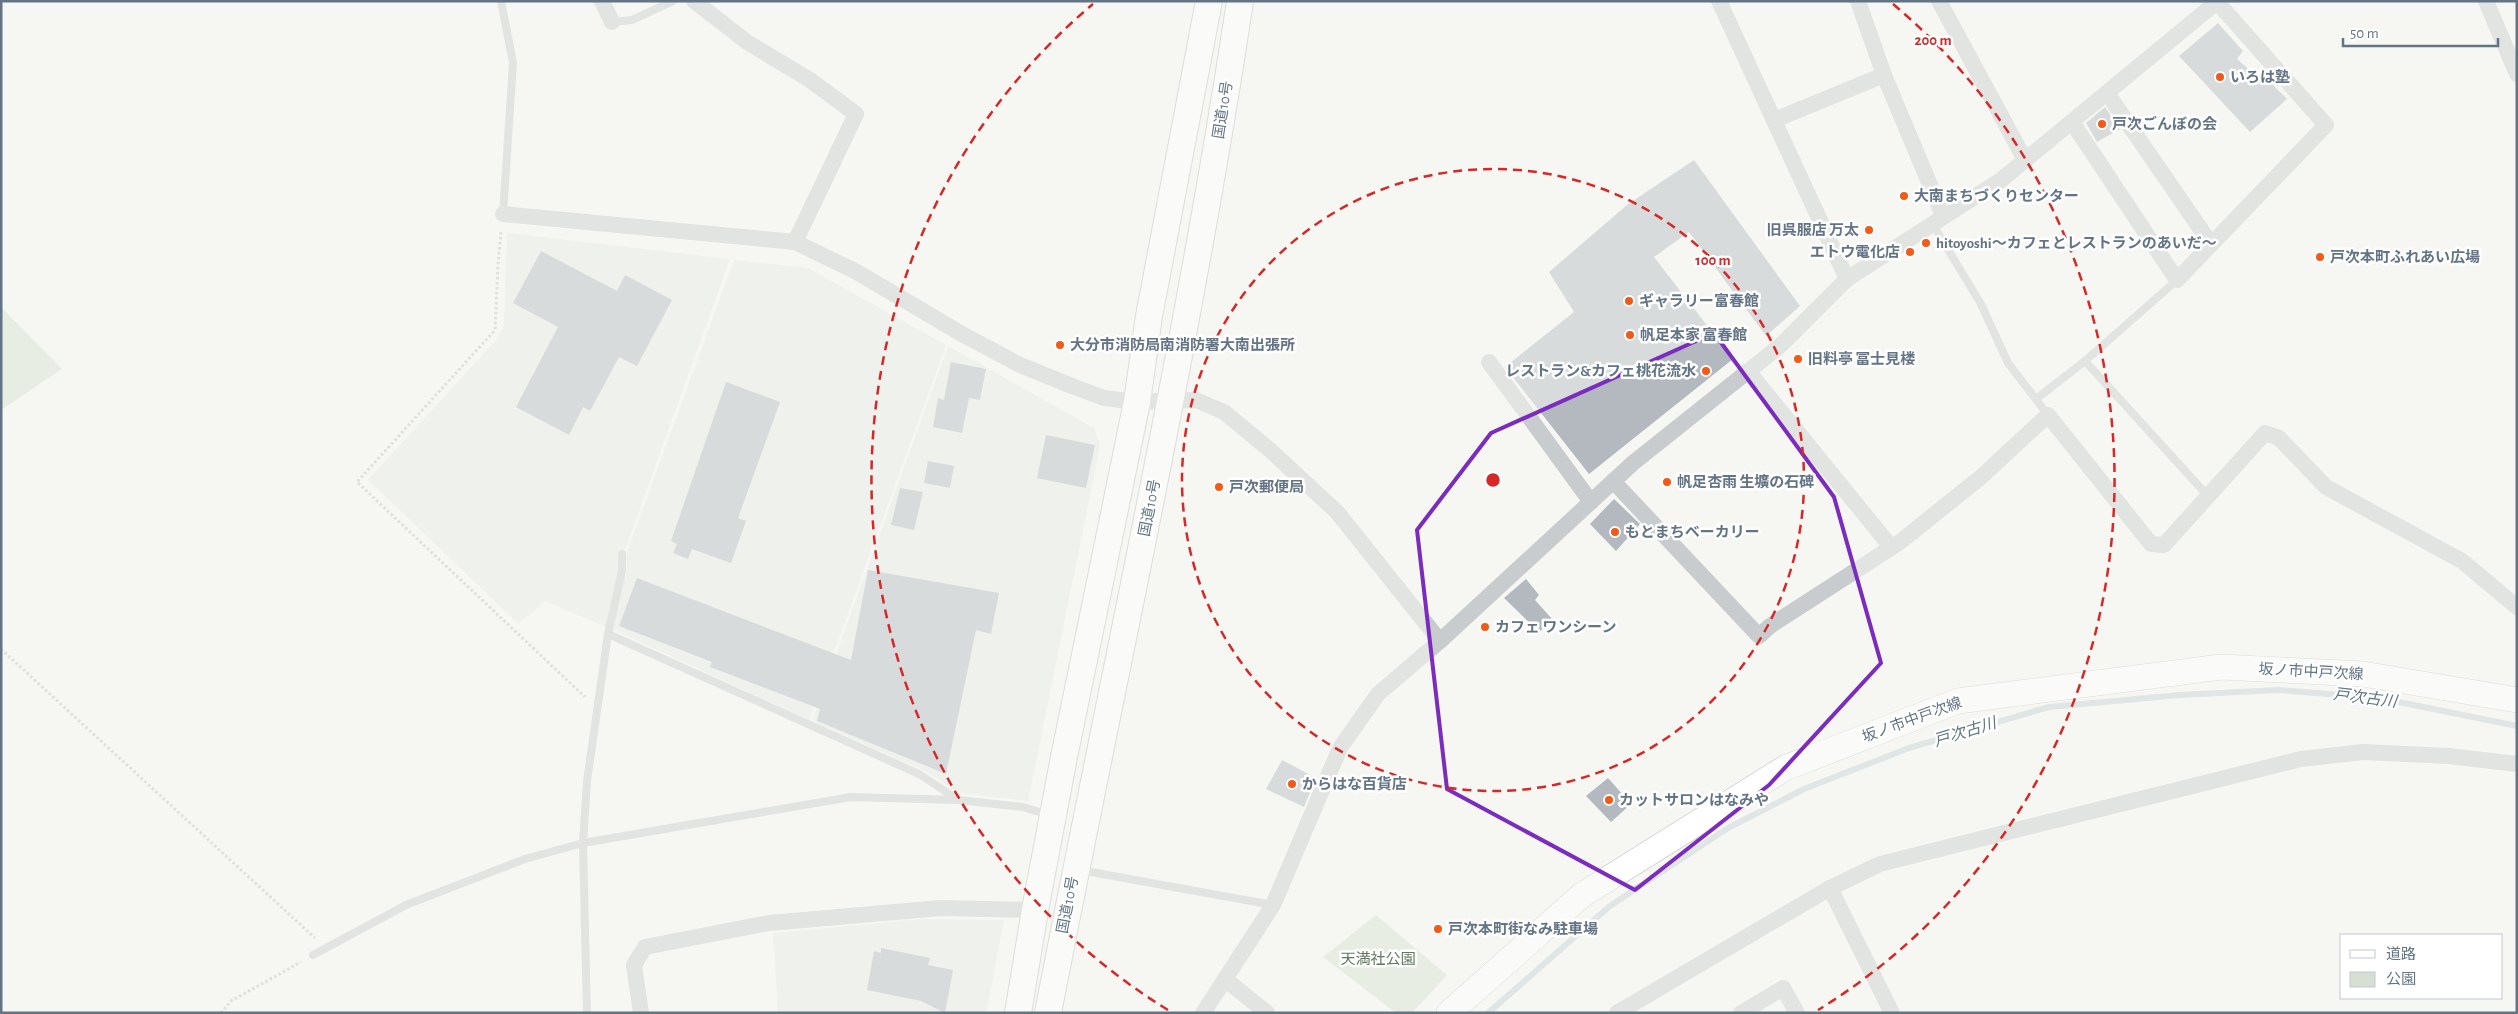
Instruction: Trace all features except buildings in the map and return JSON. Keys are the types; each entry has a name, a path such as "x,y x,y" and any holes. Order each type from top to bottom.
{"highway":[{"name":"国道10号","path":"1018,1013 1035,910 1137,402 1149,316 1210,1"},
{"name":"国道10号","path":"1048,1013 1075,870 1120,658 1171,400 1212,178 1240,1"}],"main road":[{"name":"坂ノ市中戸次線","path":"1449,1013 1582,895 1784,768 1958,701 2221,666 2362,674 2517,700"}],"street":[{"path":"602,1 612,22"},
{"path":"694,1 747,42 810,80 856,114 795,242"},
{"path":"1719,1 1847,280"},
{"path":"1858,1 1938,219"},
{"path":"1939,1 2025,160"},
{"path":"2486,1 2517,74"},
{"path":"1203,1013 1273,905 1340,748 1378,694 1440,641 1613,481 1781,345 1847,280 1938,219 2001,180 2218,2 2326,125 2178,280 2072,122"},
{"path":"1774,120 1884,75"},
{"path":"2107,93 2211,244"},
{"path":"503,214 795,242 854,271 962,334 1020,365 1104,398 1137,402 1196,400 1224,412 1270,450 1337,512 1440,641"},
{"path":"1489,362 1591,502"},
{"path":"1748,371 1892,547"},
{"path":"1613,481 1759,636 1770,626 1892,547 1981,477 2048,415 2151,544 2164,545 2265,433 2279,438 2326,487 2462,561 2517,607"},
{"path":"1617,1013 1830,888 1880,864 2301,760 2363,752 2449,756 2517,764"},
{"path":"1830,888 1892,1013"},
{"path":"641,1013 634,965 645,947 770,923 941,908 1035,910"},
{"path":"1226,979 1267,1013"},
{"path":"1741,1013 1783,988 1797,1013"}],"lane":[{"path":"501,1 513,63 503,214"},
{"path":"612,22 632,20 673,1"},
{"path":"1938,219 1981,304 2008,363 2048,415"},
{"path":"2036,399 2085,361 2178,280"},
{"path":"2085,361 2208,497"},
{"path":"587,1013 583,843 587,781 608,634 622,571 622,554"},
{"path":"608,634 919,774 958,800"},
{"path":"312,955 406,905 525,859 583,843 851,797 958,800 1024,807 1054,816"},
{"path":"1075,870 1273,905"}],"path":[{"path":"503,214 498,264 496,330 358,482 597,708"},
{"path":"1,649 326,948"},
{"path":"221,1013 231,1001 312,955"}],"highlighted area":[{"path":"1714,333 1834,497 1881,663 1769,785 1635,890 1447,789 1417,530 1491,433"}],"shaded area":[{"path":"507,233 730,259 625,550 619,550 619,569 606,627 545,601 519,624 368,480 496,340 504,325"},
{"path":"734,260 808,268 946,345 809,720 612,629 627,568 626,555"},
{"path":"948,346 1094,428 1100,446 1028,801 958,793 925,771 812,721"},
{"path":"925,919 1004,920 986,1013 778,1013 773,933"}],"green space":[{"path":"1,307 62,369 1,410"},
{"name":"天満社公園","path":"1376,915 1447,975 1412,1013 1396,1013 1323,957"}],"waterway":[{"name":"戸次古川","path":"1488,1013 1610,906 1728,828 1804,789 1909,748 2049,707 2180,695 2278,690 2379,698 2517,726"}],"place":[{"name":"いろは塾","path":"2220,77"},
{"name":"戸次ごんぼの会","path":"2102,124"},
{"name":"大南まちづくりセンター","path":"1904,196"},
{"name":"旧呉服店 万太","path":"1869,230"},
{"name":"hitoyoshi～カフェとレストランのあいだ～","path":"1926,243"},
{"name":"エトウ電化店","path":"1910,252"},
{"name":"戸次本町ふれあい広場","path":"2320,257"},
{"name":"ギャラリー富春館","path":"1629,301"},
{"name":"帆足本家 富春館","path":"1630,335"},
{"name":"大分市消防局南消防署大南出張所","path":"1060,345"},
{"name":"旧料亭 冨士見楼","path":"1798,359"},
{"name":"レストラン&カフェ桃花流水","path":"1706,371"},
{"name":"帆足杏雨 生壙の石碑","path":"1667,482"},
{"name":"戸次郵便局","path":"1219,487"},
{"name":"もとまちベーカリー","path":"1615,532"},
{"name":"カフェ ワンシーン","path":"1485,627"},
{"name":"からはな百貨店","path":"1292,784"},
{"name":"カットサロンはなみや","path":"1609,800"},
{"name":"戸次本町街なみ駐車場","path":"1438,929"}]}
